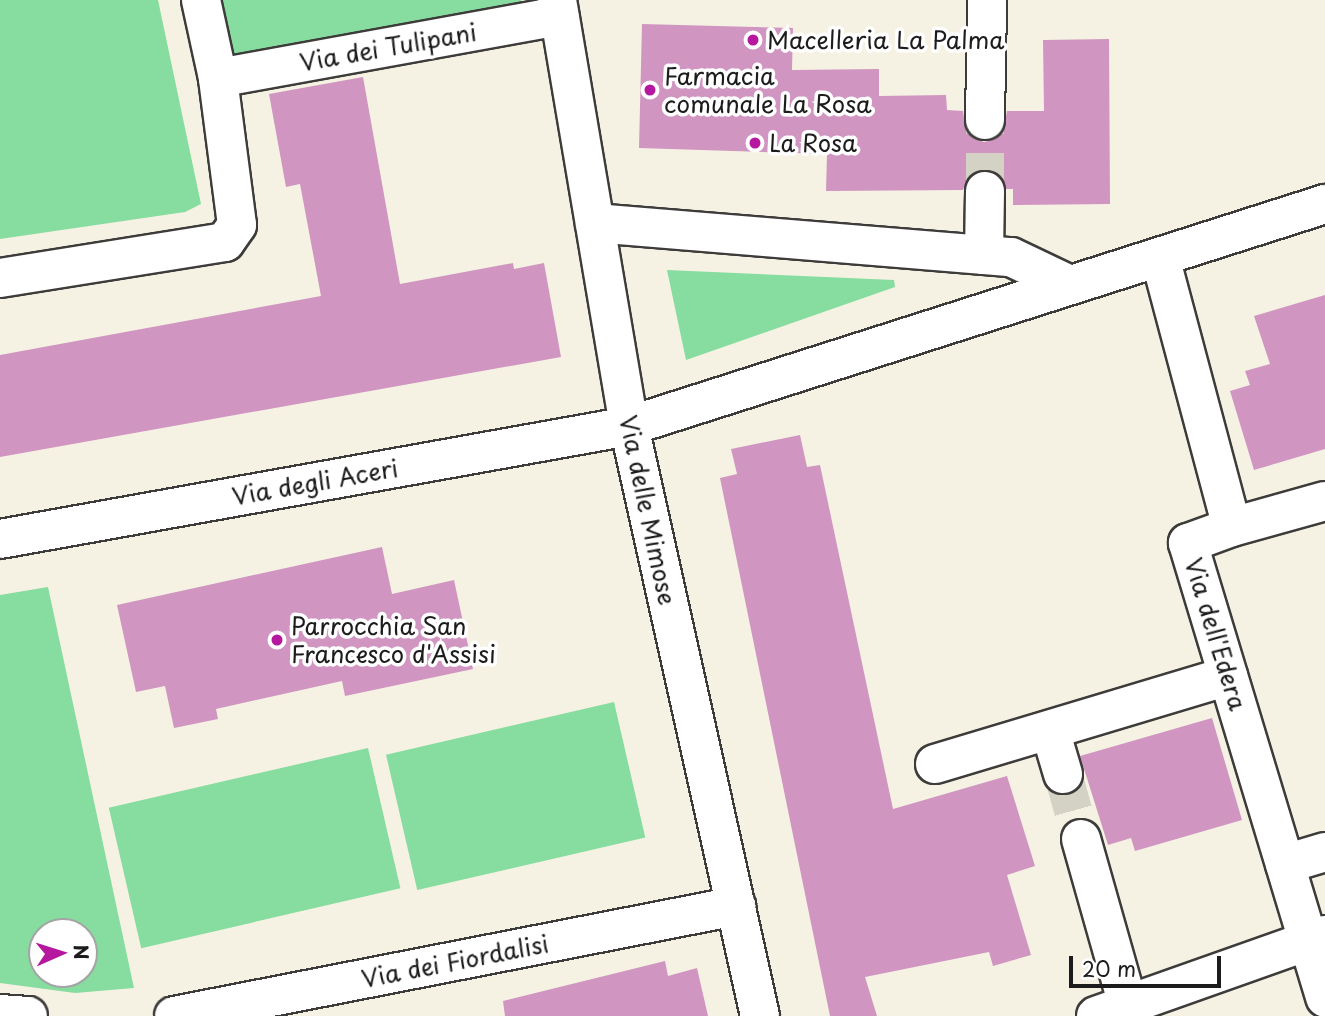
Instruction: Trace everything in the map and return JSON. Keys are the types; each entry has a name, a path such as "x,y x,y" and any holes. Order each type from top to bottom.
{"street":[{"path":"0,278 225,242 237,225 218,78 201,0"},
{"path":"985,120 987,0"},
{"name":"Via dei Tulipani","path":"218,78 558,8"},
{"name":"Via delle Mimose","path":"558,8 629,426 760,1016"},
{"path":"984,255 985,191"},
{"name":"Via degli Aceri","path":"0,539 629,426 1325,204"},
{"path":"595,223 1011,257 1070,285"},
{"path":"1160,257 1232,527 1325,501"},
{"name":"Via dell'Edera","path":"1232,527 1188,543 1285,864 1316,938 1325,998"},
{"path":"935,764 1228,676"},
{"path":"1050,730 1063,774"},
{"path":"1081,839 1112,1011 1316,938"},
{"path":"1285,864 1325,852"},
{"name":"Via dei Fiordalisi","path":"174,1016 736,906"},
{"path":"0,1014 29,1016"}],"green space":[{"path":"0,0 158,0 201,204 185,212 0,239"},
{"path":"220,0 521,0 522,3 233,57"},
{"path":"667,270 894,280 895,287 686,360"},
{"path":"48,587 134,988 75,993 38,988 98,988 98,918 28,918 28,987 0,983 0,595"},
{"path":"614,702 645,837 417,890 386,755"},
{"path":"368,748 400,888 141,948 109,808"}],"building":[{"path":"642,24 793,28 792,70 879,69 879,96 946,95 947,110 963,111 966,131 973,138 984,142 995,139 1003,132 1007,111 1044,111 1043,40 1109,39 1110,204 1013,205 1013,189 1006,189 997,173 986,169 974,172 967,179 963,190 826,191 827,154 639,148"},
{"path":"363,77 400,284 513,263 514,269 544,263 561,357 0,457 0,355 321,296 300,184 286,187 269,94"},
{"path":"1325,295 1325,449 1254,470 1230,391 1250,385 1245,371 1270,364 1254,316"},
{"path":"800,435 807,467 820,465 893,809 1007,776 1035,866 1007,875 1031,955 993,966 989,952 865,977 877,1016 830,1016 720,478 737,474 731,449"},
{"name":"Parrocchia San Francesco d'Assisi","path":"382,547 392,594 454,580 473,669 345,696 342,681 216,709 218,719 174,728 165,686 136,692 117,605"},
{"path":"1212,718 1242,820 1135,851 1131,838 1108,845 1080,756"},
{"path":"665,961 668,976 697,968 708,1016 505,1016 503,1001"}],"tunnel":[{"path":"985,120 985,191"},
{"path":"1063,774 1081,839"}],"place":[{"name":"Macelleria La Palma","path":"753,40"},
{"name":"Farmacia comunale La Rosa","path":"650,90"},
{"name":"La Rosa","path":"755,143"},
{"name":"Parrocchia San Francesco d'Assisi","path":"277,640"}]}
